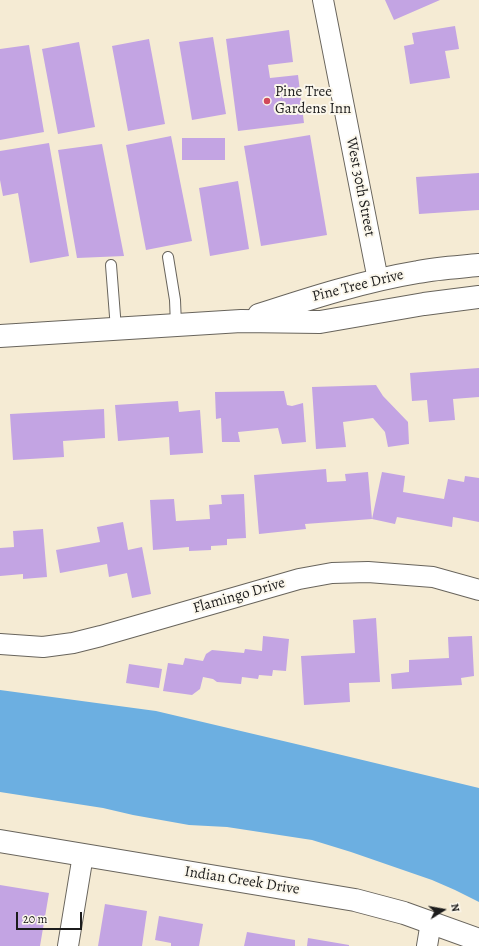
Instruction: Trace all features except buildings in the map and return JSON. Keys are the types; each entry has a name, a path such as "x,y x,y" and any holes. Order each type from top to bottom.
{"main road":[{"name":"Pine Tree Drive","path":"241,321 316,297 378,280 419,271 479,265"},
{"name":"Pine Tree Drive","path":"0,336 241,321 320,322 424,304 479,297"},
{"name":"Indian Creek Drive","path":"0,841 355,900 404,913 479,940"}],"street":[{"name":"West 30th Street","path":"323,0 378,280"},
{"name":"Flamingo Drive","path":"0,644 43,647 73,643 299,579 332,573 368,572 433,577 479,590"},
{"path":"68,946 83,854"},
{"path":"427,946 431,922"}],"lane":[{"path":"168,258 175,300 176,325"},
{"path":"111,265 116,329"}],"water":[{"path":"0,690 156,711 479,788 479,902 432,880 312,840 227,827 189,825 103,808 0,792"}],"place":[{"name":"Pine Tree Gardens Inn","path":"267,101"}]}
